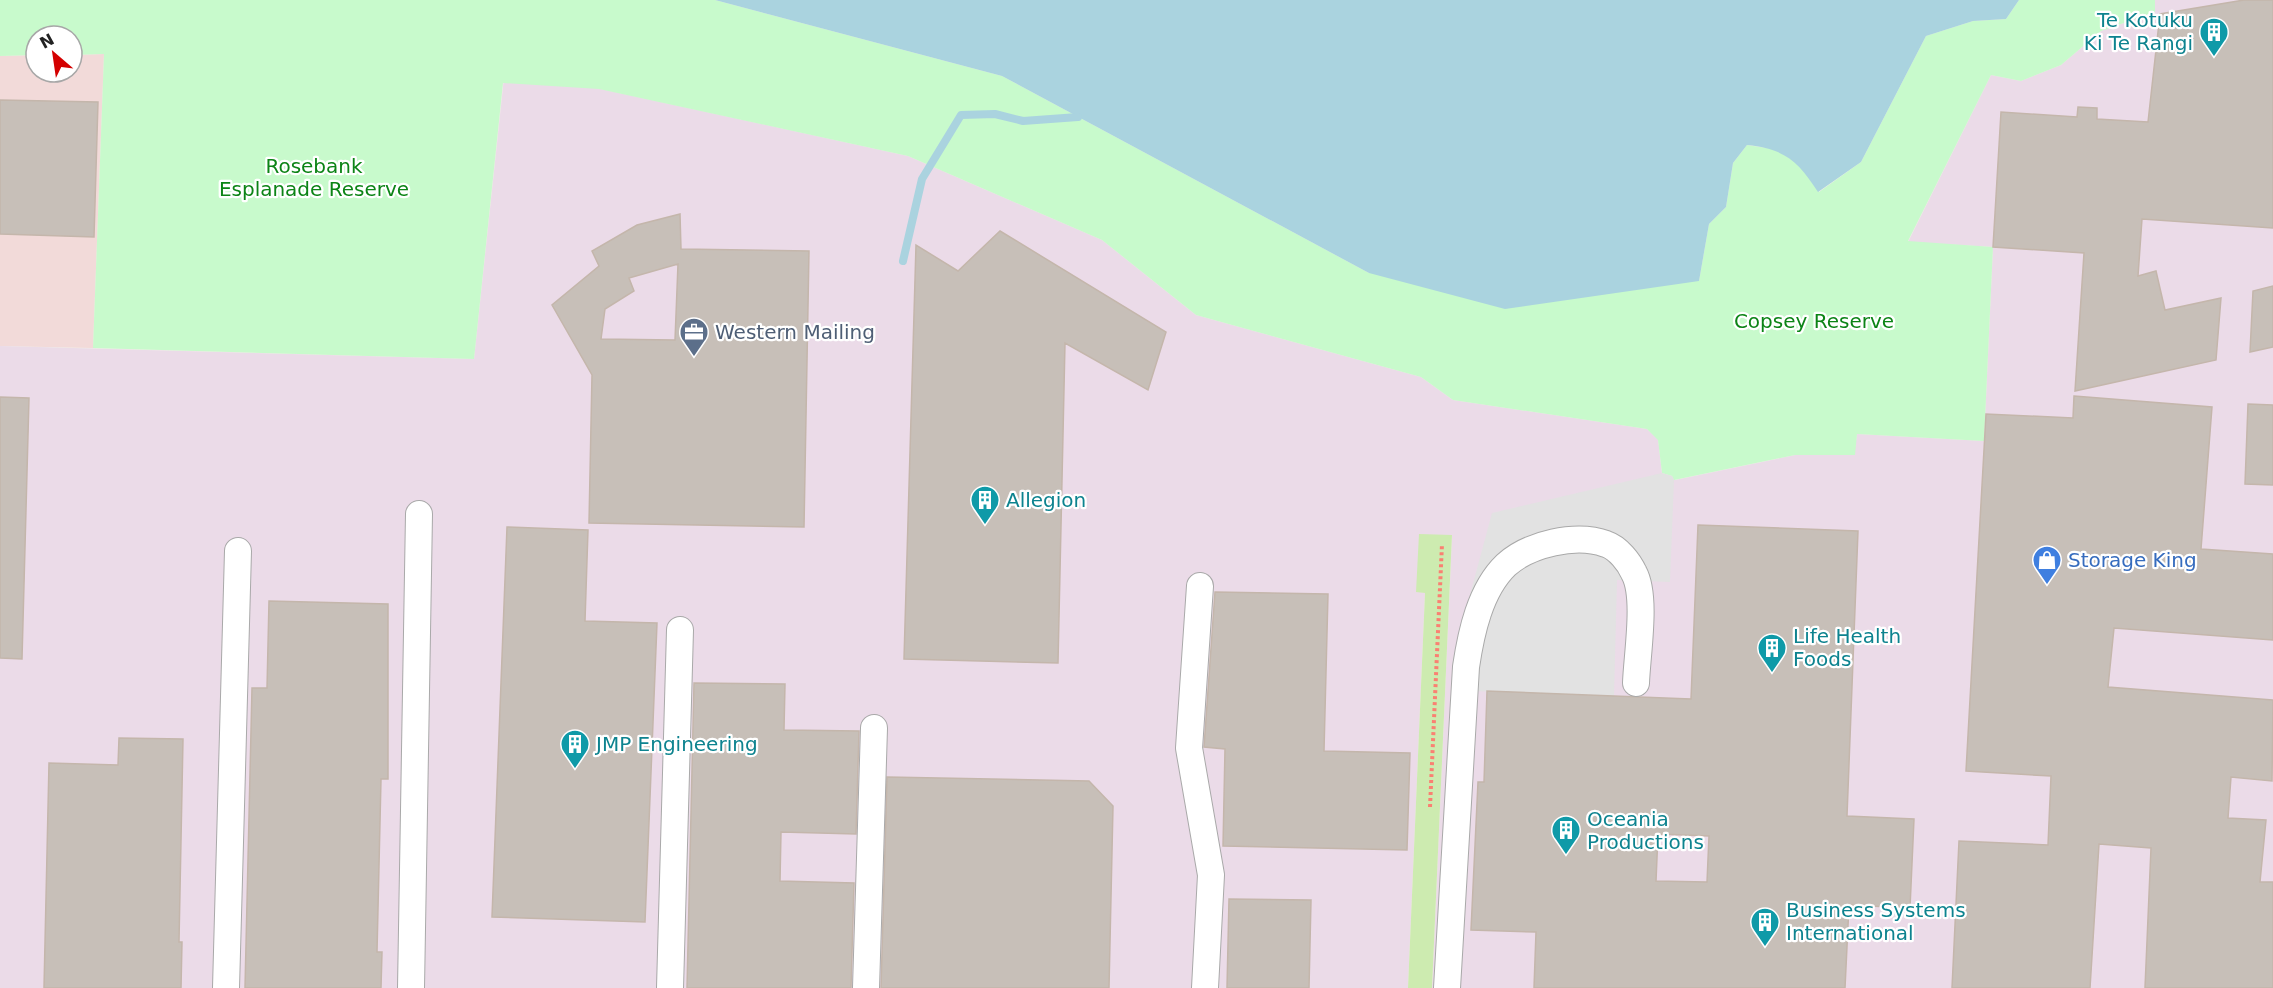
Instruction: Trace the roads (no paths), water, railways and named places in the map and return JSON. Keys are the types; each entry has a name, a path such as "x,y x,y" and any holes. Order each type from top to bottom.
{"lane":[{"path":"411,988 419,514"},
{"path":"1448,988 1466,667 1471,634 1490,589 1505,566 1524,552 1546,544 1579,541 1606,544 1617,550 1635,574 1640,595 1636,683"},
{"path":"226,988 238,551"},
{"path":"1200,586 1189,748 1211,875 1205,988"},
{"path":"670,988 680,630"},
{"path":"866,988 874,728"}],"water":[{"path":"715,0 2019,0 2006,19 1973,21 1926,36 1861,162 1818,192 1804,172 1789,158 1781,153 1747,145 1733,163 1726,207 1709,224 1699,281 1505,309 1369,273 1002,76"}],"waterway":[{"path":"903,261 922,179 961,115 995,114 1023,121 1078,117"}],"place":[{"name":"Te Kotuku Ki Te Rangi","path":"2214,58"},
{"name":"Western Mailing","path":"694,358"},
{"name":"Allegion","path":"985,526"},
{"name":"Storage King","path":"2047,586"},
{"name":"Life Health Foods","path":"1772,674"},
{"name":"JMP Engineering","path":"575,770"},
{"name":"Oceania Productions","path":"1566,856"},
{"name":"Business Systems International","path":"1765,948"}],"park label":[{"name":"Rosebank Esplanade Reserve","path":"314,178"},
{"name":"Copsey Reserve","path":"1814,321"}]}
